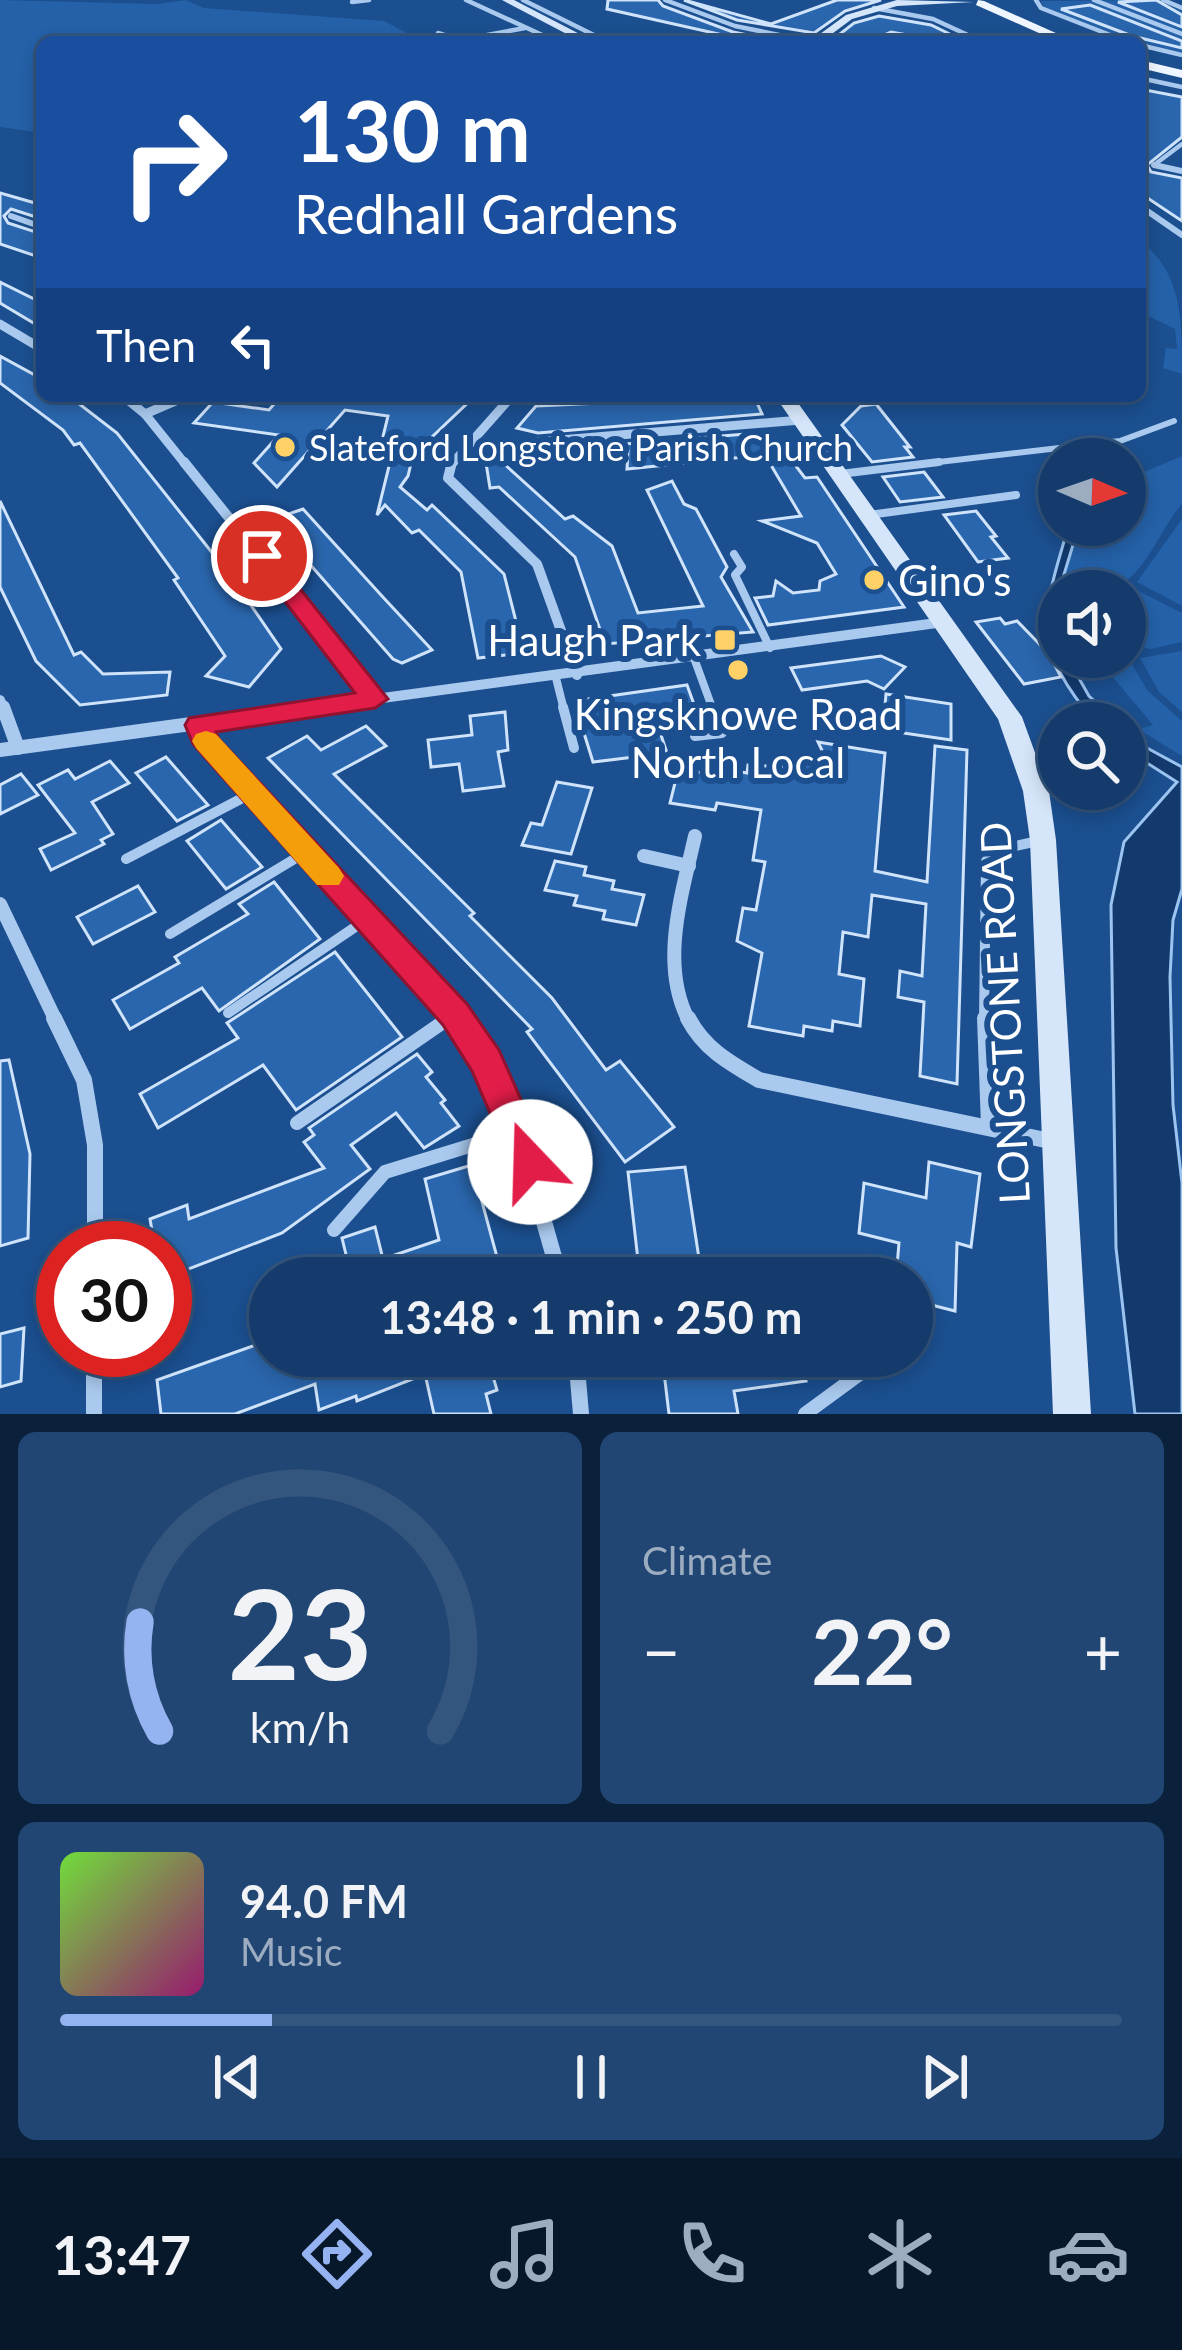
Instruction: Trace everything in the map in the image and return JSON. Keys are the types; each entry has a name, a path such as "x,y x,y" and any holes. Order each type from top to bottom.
{"main road":[{"path":"968,2 1020,1 1038,18 1080,36"},
{"path":"968,2 1055,36"},
{"path":"1146,61 1182,70"}],"street":[{"path":"507,0 578,36"},
{"path":"523,0 596,36"},
{"path":"664,0 744,28 784,36"},
{"path":"1036,0 1048,11 1113,36"},
{"path":"1162,0 1182,8"},
{"path":"822,36 874,8 901,1 968,2"},
{"path":"874,8 930,18 970,36"},
{"path":"1146,46 1182,55"},
{"path":"1146,80 1182,87"},
{"path":"1154,164 1182,171"},
{"path":"1146,210 1182,235"},
{"path":"11,216 36,225"},
{"path":"0,324 36,345"},
{"path":"130,402 145,414 375,699"},
{"path":"145,414 173,402"},
{"path":"507,402 448,468 448,478 537,564 578,675"},
{"name":"LONGSTONE ROAD","path":"788,402 946,622 1010,717 1024,747 1043,840 1072,1414"},
{"path":"470,442 498,445 801,420"},
{"path":"0,750 946,622"},
{"path":"0,700 18,748"},
{"path":"199,725 207,744 455,1014 486,1061 520,1131 556,1257"},
{"path":"695,836 673,939 672,980 686,1018 708,1047 734,1069 759,1080 1056,1142"},
{"path":"644,856 689,866"},
{"path":"0,904 84,1080 95,1145 95,1221"},
{"path":"94,1377 94,1414"},
{"path":"578,1377 581,1414"}],"lane":[{"path":"352,2 369,0"},
{"path":"466,0 544,36"},
{"path":"1094,0 1182,34"},
{"path":"482,36 525,28"},
{"path":"438,33 447,36"},
{"path":"1154,164 1182,144"},
{"path":"840,474 1120,441 1174,421"},
{"path":"868,514 1016,495"},
{"path":"734,554 742,567 735,575 770,648"},
{"path":"694,658 722,733 695,736"},
{"path":"556,678 574,748"},
{"path":"126,859 252,793"},
{"path":"988,1126 983,1066 986,861 1015,843 1043,840"},
{"path":"170,934 306,852"},
{"path":"228,1013 367,919"},
{"path":"297,1123 455,1014"},
{"path":"334,1230 386,1172 520,1131"},
{"path":"805,1414 855,1377"}],"shaded area":[{"path":"0,0 156,4 186,0 204,8 384,21 413,36 36,36 36,132 0,127"},
{"path":"1153,0 1182,11 1182,53 1146,43 1146,36 1115,35 1044,7 1041,1"},
{"path":"1146,246 1164,267 1177,298 1182,374 1163,368 1166,348 1177,349 1175,329 1146,315"},
{"path":"1182,456 1182,504 1137,570 1065,570 1073,546 1146,546 1146,471"},
{"path":"1182,519 1182,606 1146,587 1146,570"},
{"path":"1063,546 1073,546 1065,570 1057,570"},
{"path":"1146,595 1182,613 1182,642 1146,648"},
{"path":"1182,651 1182,712 1159,692 1146,669 1146,657"},
{"path":"1063,678 1079,678 1095,702 1080,702"},
{"path":"1114,678 1140,678 1182,721 1182,756 1146,734 1146,727 1153,725 1146,717 1146,702 1134,702"},
{"path":"1146,747 1182,767 1182,889 1173,920 1170,977 1173,1105 1182,1183 1182,1414 1135,1414 1116,1248 1111,905 1124,842 1177,782 1146,762"}],"building":[{"path":"608,0 658,0 663,6 752,36 727,36 607,9"},
{"path":"684,0 771,24 837,0 881,0 845,11 814,33 737,20"},
{"path":"1156,0 1182,15 1182,27 1118,2"},
{"path":"1090,5 1182,41 1182,48 1132,36 1061,9"},
{"path":"879,16 931,25 954,36 891,32 837,36 854,23"},
{"path":"1146,90 1182,97 1182,137 1147,165 1151,172 1182,178 1182,221 1146,197"},
{"path":"0,193 36,203 36,217 11,209 4,216 8,223 36,232 36,256 0,244"},
{"path":"0,282 36,300 36,324 0,303"},
{"path":"0,356 36,376 36,402 77,402 117,433 233,579 281,649 249,687 206,676 225,656 174,580 178,578 80,443 74,445 63,430 0,383"},
{"path":"213,402 269,410 276,402 469,402 413,455 400,487 427,510 432,505 504,574 524,653 478,658 461,572 419,530 412,533 385,505 377,515 390,462 377,461 388,416 345,410 277,487 254,463 279,435 194,423"},
{"path":"757,402 762,414 538,433 517,428 536,406"},
{"path":"876,404 913,457 872,462 842,425 861,406"},
{"path":"770,432 805,478 817,477 904,607 768,625 755,598 773,596 776,581 793,593 819,590 820,581 836,574 817,543 762,521 801,516 765,455 627,469 628,451 601,446"},
{"path":"502,462 565,519 573,516 612,546 638,613 703,606 647,490 672,481 684,504 696,509 727,567 721,577 753,632 605,644 575,557 499,487 490,488 486,463"},
{"path":"924,472 943,497 900,502 883,477"},
{"path":"0,501 74,655 81,652 103,674 170,672 167,695 80,705 36,661 0,587"},
{"path":"303,509 432,650 402,663 393,659 271,520"},
{"path":"976,511 1008,558 978,562 944,515"},
{"path":"1017,621 1038,643 1038,678 1056,678 1024,684 976,622"},
{"path":"881,656 905,667 884,689 867,681 802,690 791,668"},
{"path":"687,685 700,721 658,726 667,753 593,762 574,701"},
{"path":"886,694 951,704 951,740 883,730"},
{"path":"505,712 508,750 498,752 504,786 463,791 459,764 431,767 428,740 472,735 470,716"},
{"path":"366,726 386,746 334,774 474,913 470,916 552,998 606,1070 620,1061 674,1127 625,1162 527,1032 532,1029 268,758 307,736 321,750"},
{"path":"818,742 885,753 875,871 927,882 935,746 967,750 957,1084 920,1076 924,1002 898,997 900,971 922,976 926,904 872,895 868,937 843,932 839,974 864,979 860,1026 833,1021 832,1031 804,1026 803,1036 749,1026 762,953 737,941 743,908 756,910 765,862 753,860 761,810 717,803 715,810 670,803 679,769 722,776 724,769 747,773 748,765 792,767 794,759 829,765"},
{"path":"166,757 208,805 177,821 136,773"},
{"path":"110,761 129,783 92,802 113,834 101,840 104,844 51,870 40,849 75,833 38,785 68,770 75,779"},
{"path":"21,774 38,795 0,814 0,785"},
{"path":"557,782 592,788 571,854 522,845 531,823 542,825"},
{"path":"221,820 262,867 226,889 187,841"},
{"path":"555,861 586,867 584,875 614,881 612,889 644,895 636,925 603,919 605,911 574,905 577,896 545,890"},
{"path":"274,882 320,939 219,1011 202,988 130,1029 113,1000 179,963 175,957 248,914 239,904"},
{"path":"138,886 155,912 93,944 77,917"},
{"path":"335,952 402,1037 296,1110 263,1065 158,1128 140,1094 238,1038 227,1023"},
{"path":"417,1054 432,1072 426,1077 445,1100 441,1103 459,1126 424,1148 396,1113 351,1145 370,1169 282,1233 192,1268 192,1221 150,1221 187,1205 189,1219 324,1168 304,1142 314,1135 309,1128"},
{"path":"9,1060 30,1154 28,1238 0,1246 0,1061"},
{"path":"929,1162 980,1174 971,1247 957,1243 955,1311 933,1305 933,1257 898,1257 899,1243 859,1233 864,1183 926,1198"},
{"path":"472,1165 497,1257 389,1257 439,1240 425,1179"},
{"path":"685,1167 699,1257 638,1257 628,1172"},
{"path":"375,1227 382,1257 347,1257 342,1238"},
{"path":"24,1328 21,1381 0,1387 0,1334"},
{"path":"249,1347 249,1377 417,1377 319,1410 315,1384 235,1414 161,1414 157,1380 192,1377 192,1368"},
{"path":"426,1377 493,1377 497,1390 486,1394 491,1414 434,1414"},
{"path":"665,1377 805,1377 806,1381 734,1391 738,1414 669,1414"}],"slow traffic":[{"path":"206,741 328,876"}],"place":[{"name":"Slateford Longstone Parish Church","path":"285,447"},
{"name":"Gino's","path":"874,580"},
{"name":"Haugh Park","path":"725,640"},
{"name":"Kingsknowe Road North Local","path":"738,670"}],"route":[{"path":"262,556 375,699 199,725 207,744 455,1014 486,1061 530,1162"}]}
